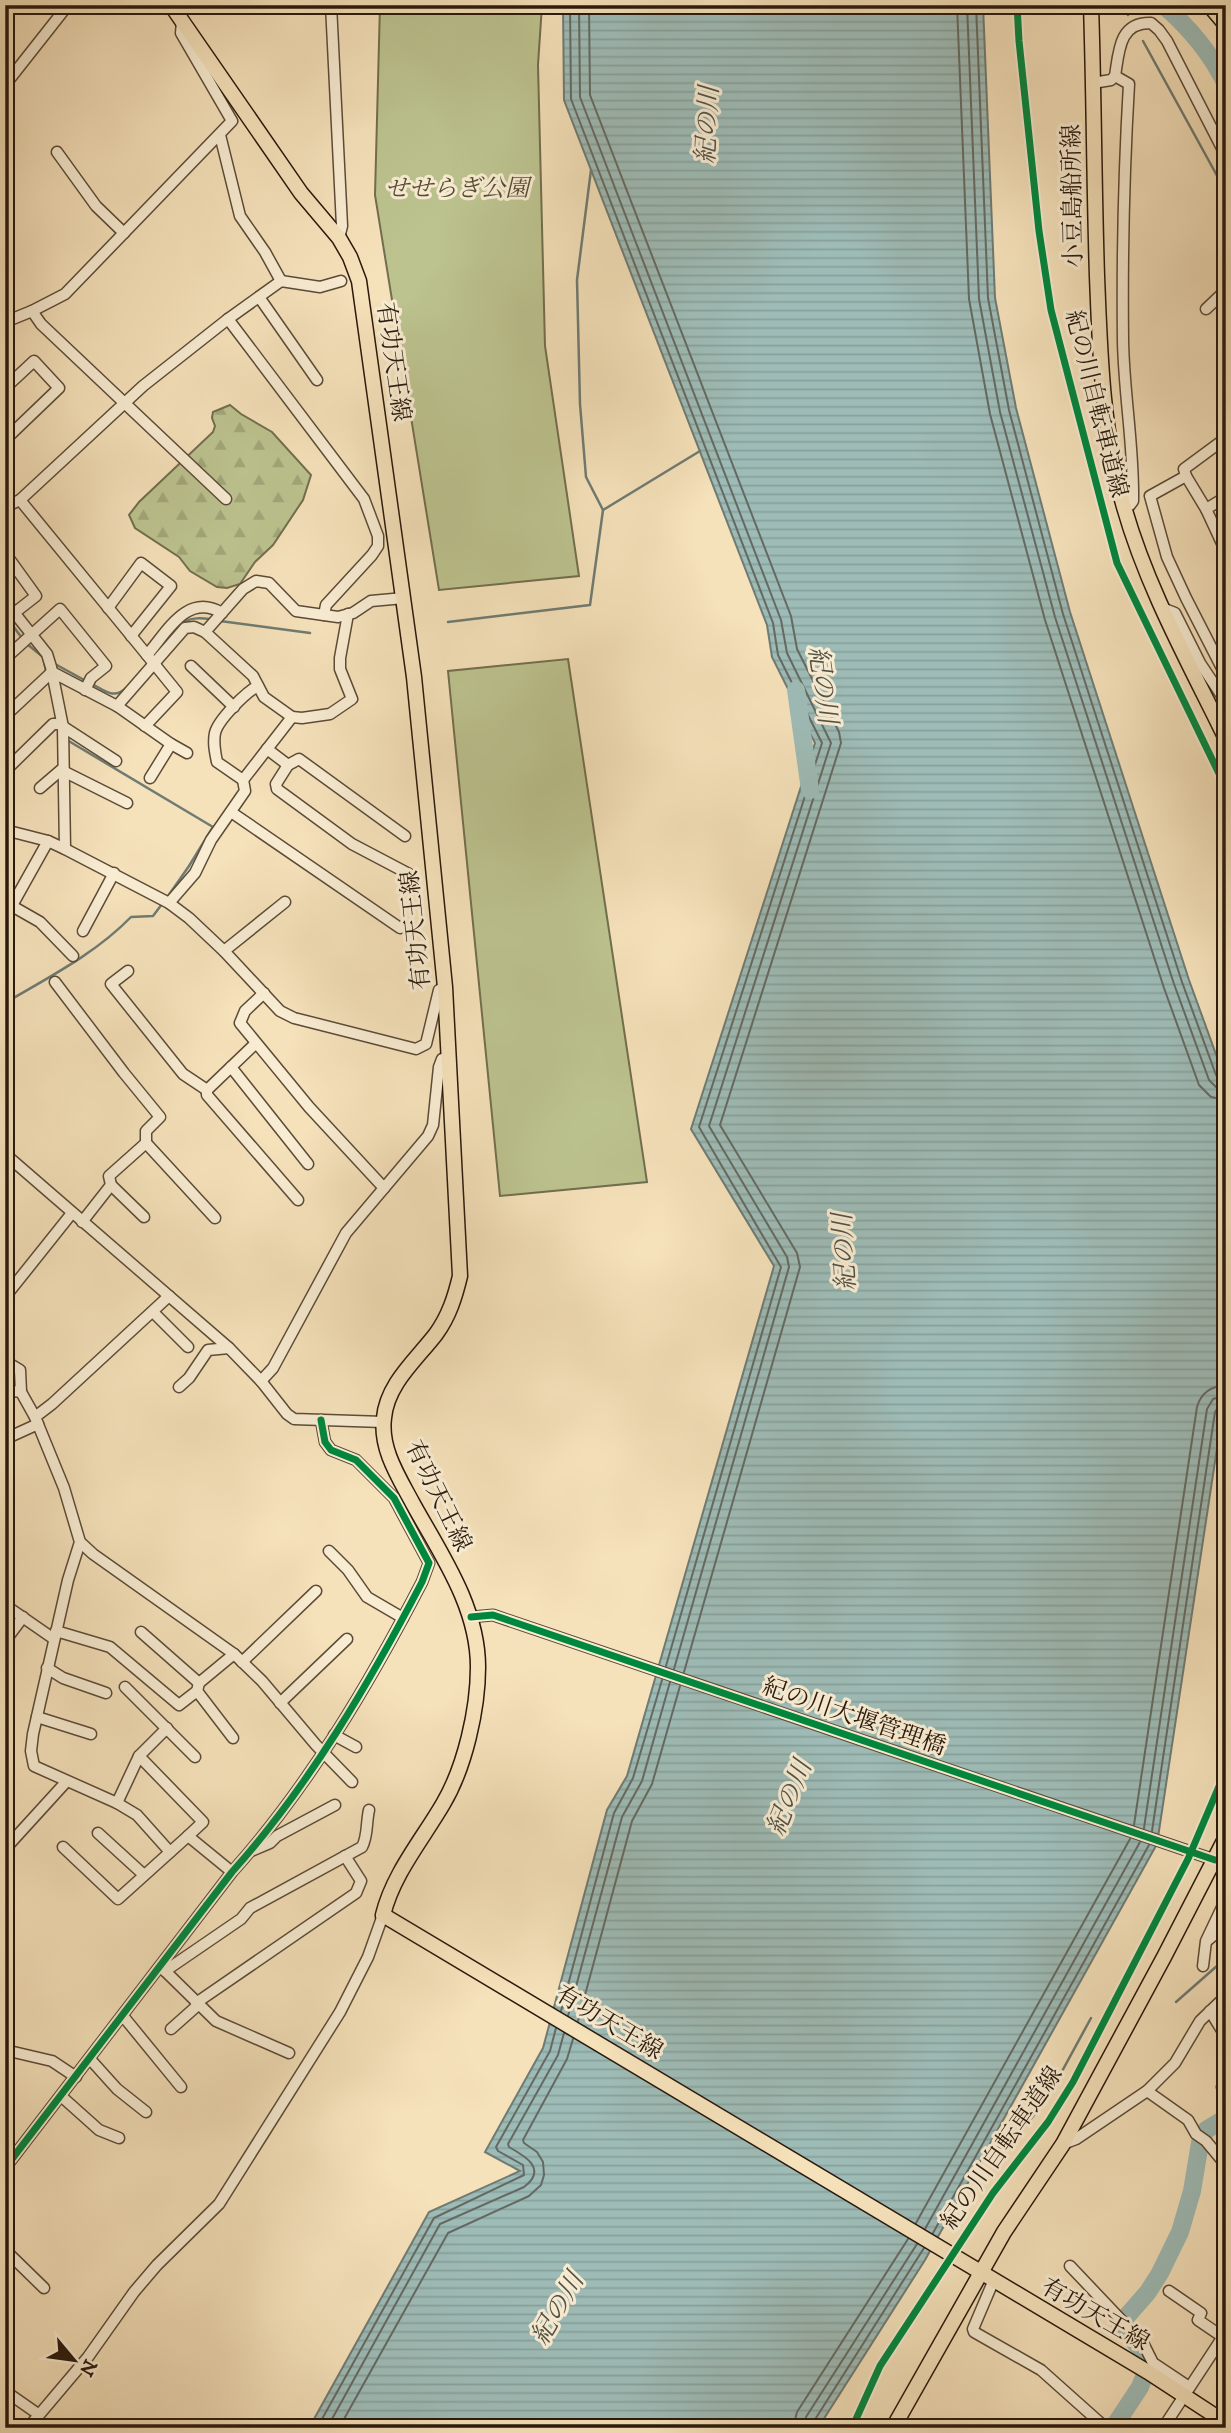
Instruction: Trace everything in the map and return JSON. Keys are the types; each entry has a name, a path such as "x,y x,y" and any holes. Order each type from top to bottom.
{"main road":[{"name":"有功天王線","path":"171,5 301,193 339,238 359,281 414,677 445,988 460,1276 447,1315 392,1390 385,1407 383,1422 388,1455 459,1588 471,1617 478,1665 475,1700 461,1763 444,1803 395,1884 383,1915 993,2282 1187,2391 1226,2423"},
{"name":"小豆島船所線","path":"1091,5 1102,380 1113,463 1142,562 1226,739"},
{"path":"1209,5 1226,24"},
{"path":"893,2428 978,2272 1063,2144 1208,1858 1226,1837"}],"street":[{"path":"5,17 14,5"},
{"path":"5,85 68,5"},
{"path":"331,5 342,226 339,238"},
{"path":"1221,5 1226,10"},
{"path":"5,322 65,294 232,121 181,33 182,22"},
{"path":"1093,83 1111,80 1115,76 1122,40 1128,31 1138,23 1151,23 1167,41 1226,156"},
{"path":"1115,76 1129,83 1124,164 1123,341 1125,392 1134,468 1133,501 1124,507"},
{"path":"220,135 240,216 281,281"},
{"path":"57,152 96,206 124,233"},
{"path":"5,507 20,500 124,402 228,319 281,281 320,287 341,281"},
{"path":"1206,310 1226,290"},
{"path":"259,297 317,380"},
{"path":"32,311 41,324 226,499"},
{"path":"228,319 364,499 378,536 378,546 372,555 326,605 324,615"},
{"path":"5,388 34,361 59,388 9,436 5,432"},
{"path":"1225,550 1184,469 1226,438"},
{"path":"1186,477 1150,496 1167,557 1226,676"},
{"path":"1206,509 1226,496"},
{"path":"20,500 177,692 145,726"},
{"path":"5,553 36,596 13,614"},
{"path":"108,608 141,563 171,586 131,636"},
{"path":"207,629 243,589 256,581 269,583 296,611 338,617 371,601 404,598"},
{"path":"5,601 27,639 47,654 61,729 65,771 65,849"},
{"path":"117,706 184,612 197,606 207,606 221,615"},
{"path":"1162,608 1175,613 1200,663 1226,702"},
{"path":"7,656 60,609 106,666 88,684"},
{"path":"151,659 185,628 194,626 207,629 253,676 264,697 292,717 330,714 352,699 340,669 348,614"},
{"path":"191,666 234,707"},
{"path":"49,673 88,684 187,753"},
{"path":"5,716 49,673"},
{"path":"165,901 195,873 211,840 245,791 243,780 217,762 214,744 216,729 252,689 258,687"},
{"path":"243,780 292,717"},
{"path":"61,729 116,761"},
{"path":"5,771 61,729"},
{"path":"150,778 171,744"},
{"path":"267,749 288,765"},
{"path":"405,836 299,759 288,765 276,784 277,789 352,844 409,874"},
{"path":"40,788 61,770 127,803"},
{"path":"230,812 400,928"},
{"path":"5,830 48,841 165,901 189,918 224,951 281,1011 294,1018 416,1049 426,1044 439,990 445,988"},
{"path":"5,918 48,841"},
{"path":"82,930 114,873"},
{"path":"224,951 285,902"},
{"path":"12,906 40,922 73,956"},
{"path":"128,971 111,984 183,1074 207,1090 207,1095 298,1200"},
{"path":"55,982 160,1117 146,1131 146,1143 215,1217"},
{"path":"264,993 245,1011 240,1023 309,1107 384,1188"},
{"path":"207,1090 255,1044"},
{"path":"261,1381 273,1368 345,1233 428,1136 433,1125 442,1059"},
{"path":"231,1067 308,1164"},
{"path":"144,1217 111,1185 109,1176 146,1143"},
{"path":"5,1154 229,1348 294,1419 383,1422"},
{"path":"82,1222 111,1185"},
{"path":"5,1297 72,1213"},
{"path":"5,1439 37,1420 169,1296"},
{"path":"153,1312 188,1347"},
{"path":"179,1387 189,1378 208,1350 229,1348"},
{"path":"5,1360 20,1370 21,1392 37,1420 64,1488 80,1542 238,1658 352,1782"},
{"path":"5,1390 21,1392"},
{"path":"5,2168 122,2016 162,1969 324,1752 403,1618 429,1563 394,1498 356,1460 331,1451 325,1442 321,1420"},
{"path":"80,1542 47,1668 31,1751 34,1766 117,1802 137,1815 170,1852"},
{"path":"329,1551 348,1570 367,1597 403,1618"},
{"path":"5,1605 55,1635 110,1647 179,1705 316,1591"},
{"name":"紀の川大堰管理橋","path":"471,1617 493,1615 1208,1858"},
{"path":"5,1641 23,1617"},
{"path":"141,1632 198,1687 233,1738"},
{"path":"280,1703 347,1639"},
{"path":"47,1668 63,1678 106,1693"},
{"path":"125,1688 195,1757"},
{"path":"37,1717 91,1734"},
{"path":"117,1802 139,1756 167,1728"},
{"path":"334,1735 356,1747"},
{"path":"63,1847 118,1899 203,1822 139,1756"},
{"path":"5,1849 66,1782"},
{"path":"250,1851 270,1843 277,1836 335,1805"},
{"path":"162,1969 241,1919 250,1908 362,1847 366,1839 365,1825 369,1810"},
{"path":"98,1833 144,1875"},
{"path":"188,1836 232,1872"},
{"path":"171,2029 197,2004 356,1893 361,1881 345,1856"},
{"path":"1203,1966 1206,1941 1226,1899"},
{"path":"28,2428 88,2357 157,2264 219,2204 341,2012 368,1957 383,1915"},
{"path":"1206,1941 1226,1925"},
{"path":"162,1969 216,2021 289,2053"},
{"path":"1063,2144 1076,2139 1147,2091 1175,2063 1200,2021 1226,1996"},
{"path":"1210,2011 1226,2037"},
{"path":"122,2016 181,2087"},
{"path":"5,2050 52,2061 76,2077"},
{"path":"90,2059 117,2089 146,2112"},
{"path":"1147,2091 1188,2120 1196,2134 1226,2165"},
{"path":"61,2096 99,2130 119,2138"},
{"path":"5,2250 44,2288"},
{"path":"1070,2266 1143,2343 1153,2363 1187,2391"},
{"path":"993,2282 974,2332 1041,2370 1106,2428"},
{"path":"1163,2428 1225,2334 1198,2320 1201,2313 1169,2291"},
{"path":"5,2391 38,2414"}],"green space":[{"name":"せせらぎ公園","path":"380,5 542,5 538,65 545,346 579,576 439,590 375,195"},
{"path":"230,405 272,432 311,475 303,500 273,545 255,562 240,584 227,588 217,587 190,571 179,557 135,528 129,515 139,502 213,432 213,412"},
{"path":"568,659 647,1182 500,1196 448,671"}],"water":[{"name":"紀の川","path":"563,5 983,5 995,298 1016,408 1070,612 1189,980 1226,1082 1226,1389 1157,1844 925,2260 818,2428 309,2428 429,2212 520,2171 485,2152 543,2048 607,1810 627,1776 774,1266 691,1129 815,743 772,657 767,625 564,100"}],"waterway":[{"path":"1122,5 1128,15"},
{"path":"1163,5 1199,41 1226,84"},
{"path":"1143,41 1226,192"},
{"path":"448,622 590,605 603,510 586,477 580,404 577,280 591,170"},
{"path":"603,510 700,451"},
{"path":"181,625 191,619 210,619"},
{"path":"220,621 310,633"},
{"path":"5,626 13,626 22,638"},
{"path":"27,644 43,657"},
{"path":"43,657 46,671"},
{"path":"55,664 86,681"},
{"path":"92,684 113,694 126,688"},
{"name":"紀の川","path":"796,690 810,790"},
{"path":"67,740 213,827 166,899"},
{"path":"5,1003 87,954 131,917 153,916 162,904"},
{"path":"1176,2002 1226,1958"},
{"path":"988,2148 1009,2147 1048,2097 1091,2018"},
{"path":"1146,2364 1142,2351 1120,2324 1148,2292 1180,2232 1192,2191 1200,2143 1206,2130 1226,2118"},
{"path":"1113,2428 1144,2377"}],"railway":[{"path":"5,2424 11,2428"}],"cycle path":[{"name":"紀の川自転車道線","path":"1017,5 1039,231 1051,310 1117,563 1226,788"},
{"path":"5,2168 232,1872 287,1805 359,1696 422,1582 429,1563 394,1498 356,1460 331,1450 325,1442 321,1420"},
{"path":"471,1617 493,1615 1215,1860"},
{"name":"紀の川自転車道線","path":"852,2428 880,2366 993,2193 1048,2122 1073,2082 1188,1859 1226,1770"}]}
